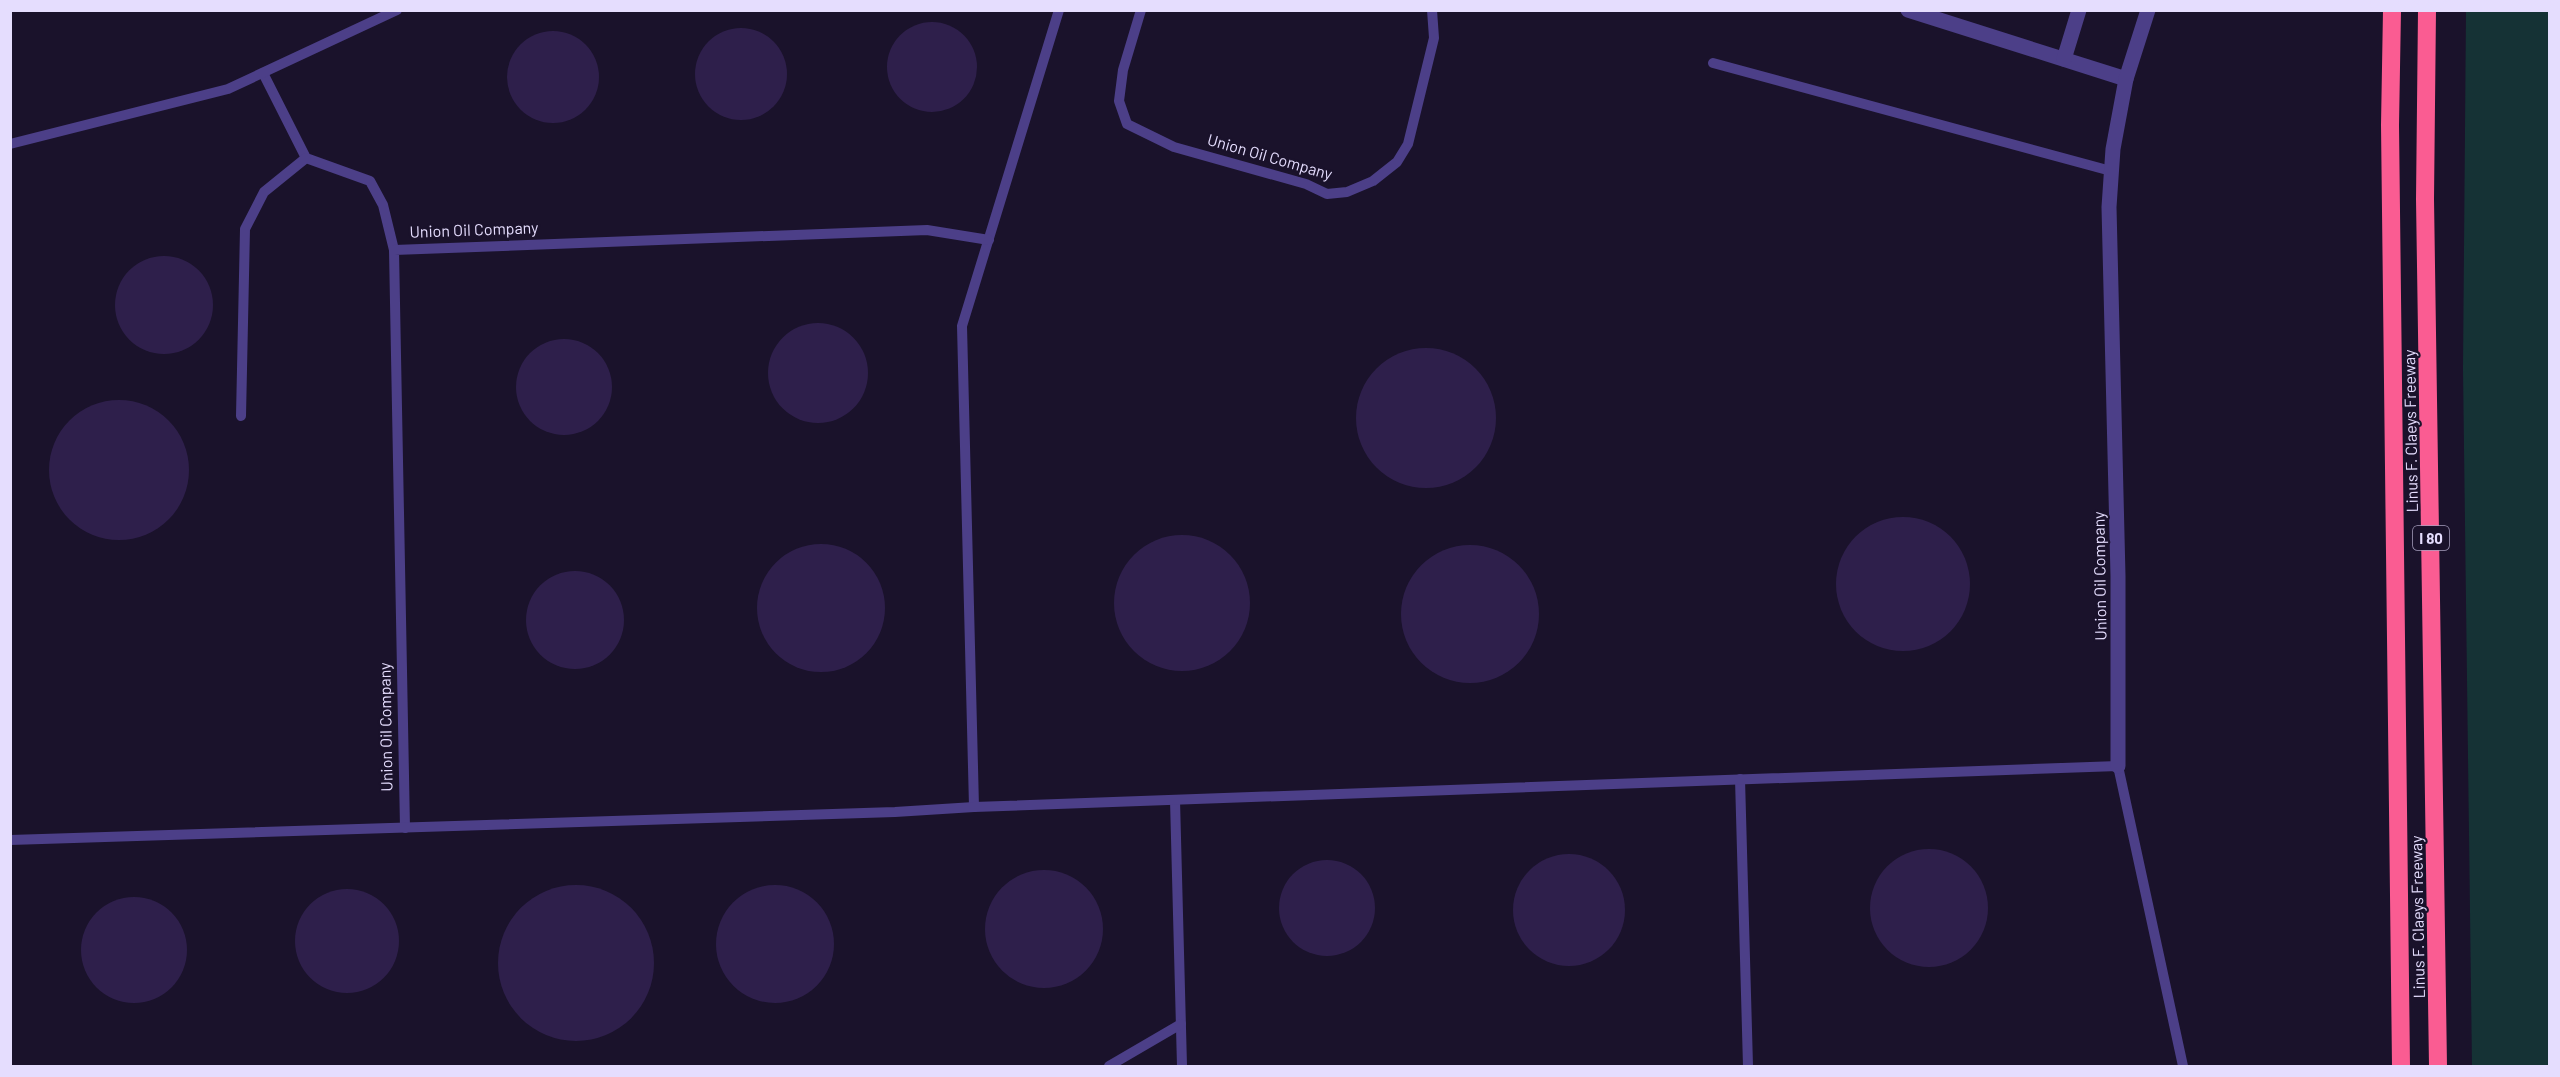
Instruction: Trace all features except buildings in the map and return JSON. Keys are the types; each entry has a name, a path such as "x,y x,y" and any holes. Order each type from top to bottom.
{"highway":[{"name":"Linus F. Claeys Freeway","path":"2392,10 2390,125 2401,1066"},
{"name":"Linus F. Claeys Freeway","path":"2427,10 2425,199 2438,1066"}],"street":[{"path":"1908,10 2126,79"},
{"path":"2064,59 2079,10"},
{"name":"Union Oil Company","path":"2118,766 2118,576 2109,207 2113,148 2126,79 2148,10"}],"lane":[{"path":"10,144 228,89 397,10"},
{"path":"974,807 962,326 1059,10"},
{"name":"Union Oil Company","path":"1141,10 1123,70 1119,101 1127,124 1174,147 1306,184 1327,194 1347,192 1373,181 1397,162 1408,144 1434,38 1432,10"},
{"path":"1713,63 2111,171"},
{"path":"263,73 306,158 370,181 383,205 394,250"},
{"path":"241,416 244,229 264,192 306,158"},
{"name":"Union Oil Company","path":"405,828 394,250 927,230 988,240"},
{"path":"10,840 895,812 974,807 2118,766"},
{"name":"Union Oil Company","path":"2118,766 2183,1066"},
{"path":"1740,779 1748,1066"},
{"path":"1175,800 1182,1066"},
{"path":"1109,1066 1181,1024"}],"green space":[{"path":"2466,11 2549,11 2549,1066 2472,1066 2463,369"}]}
